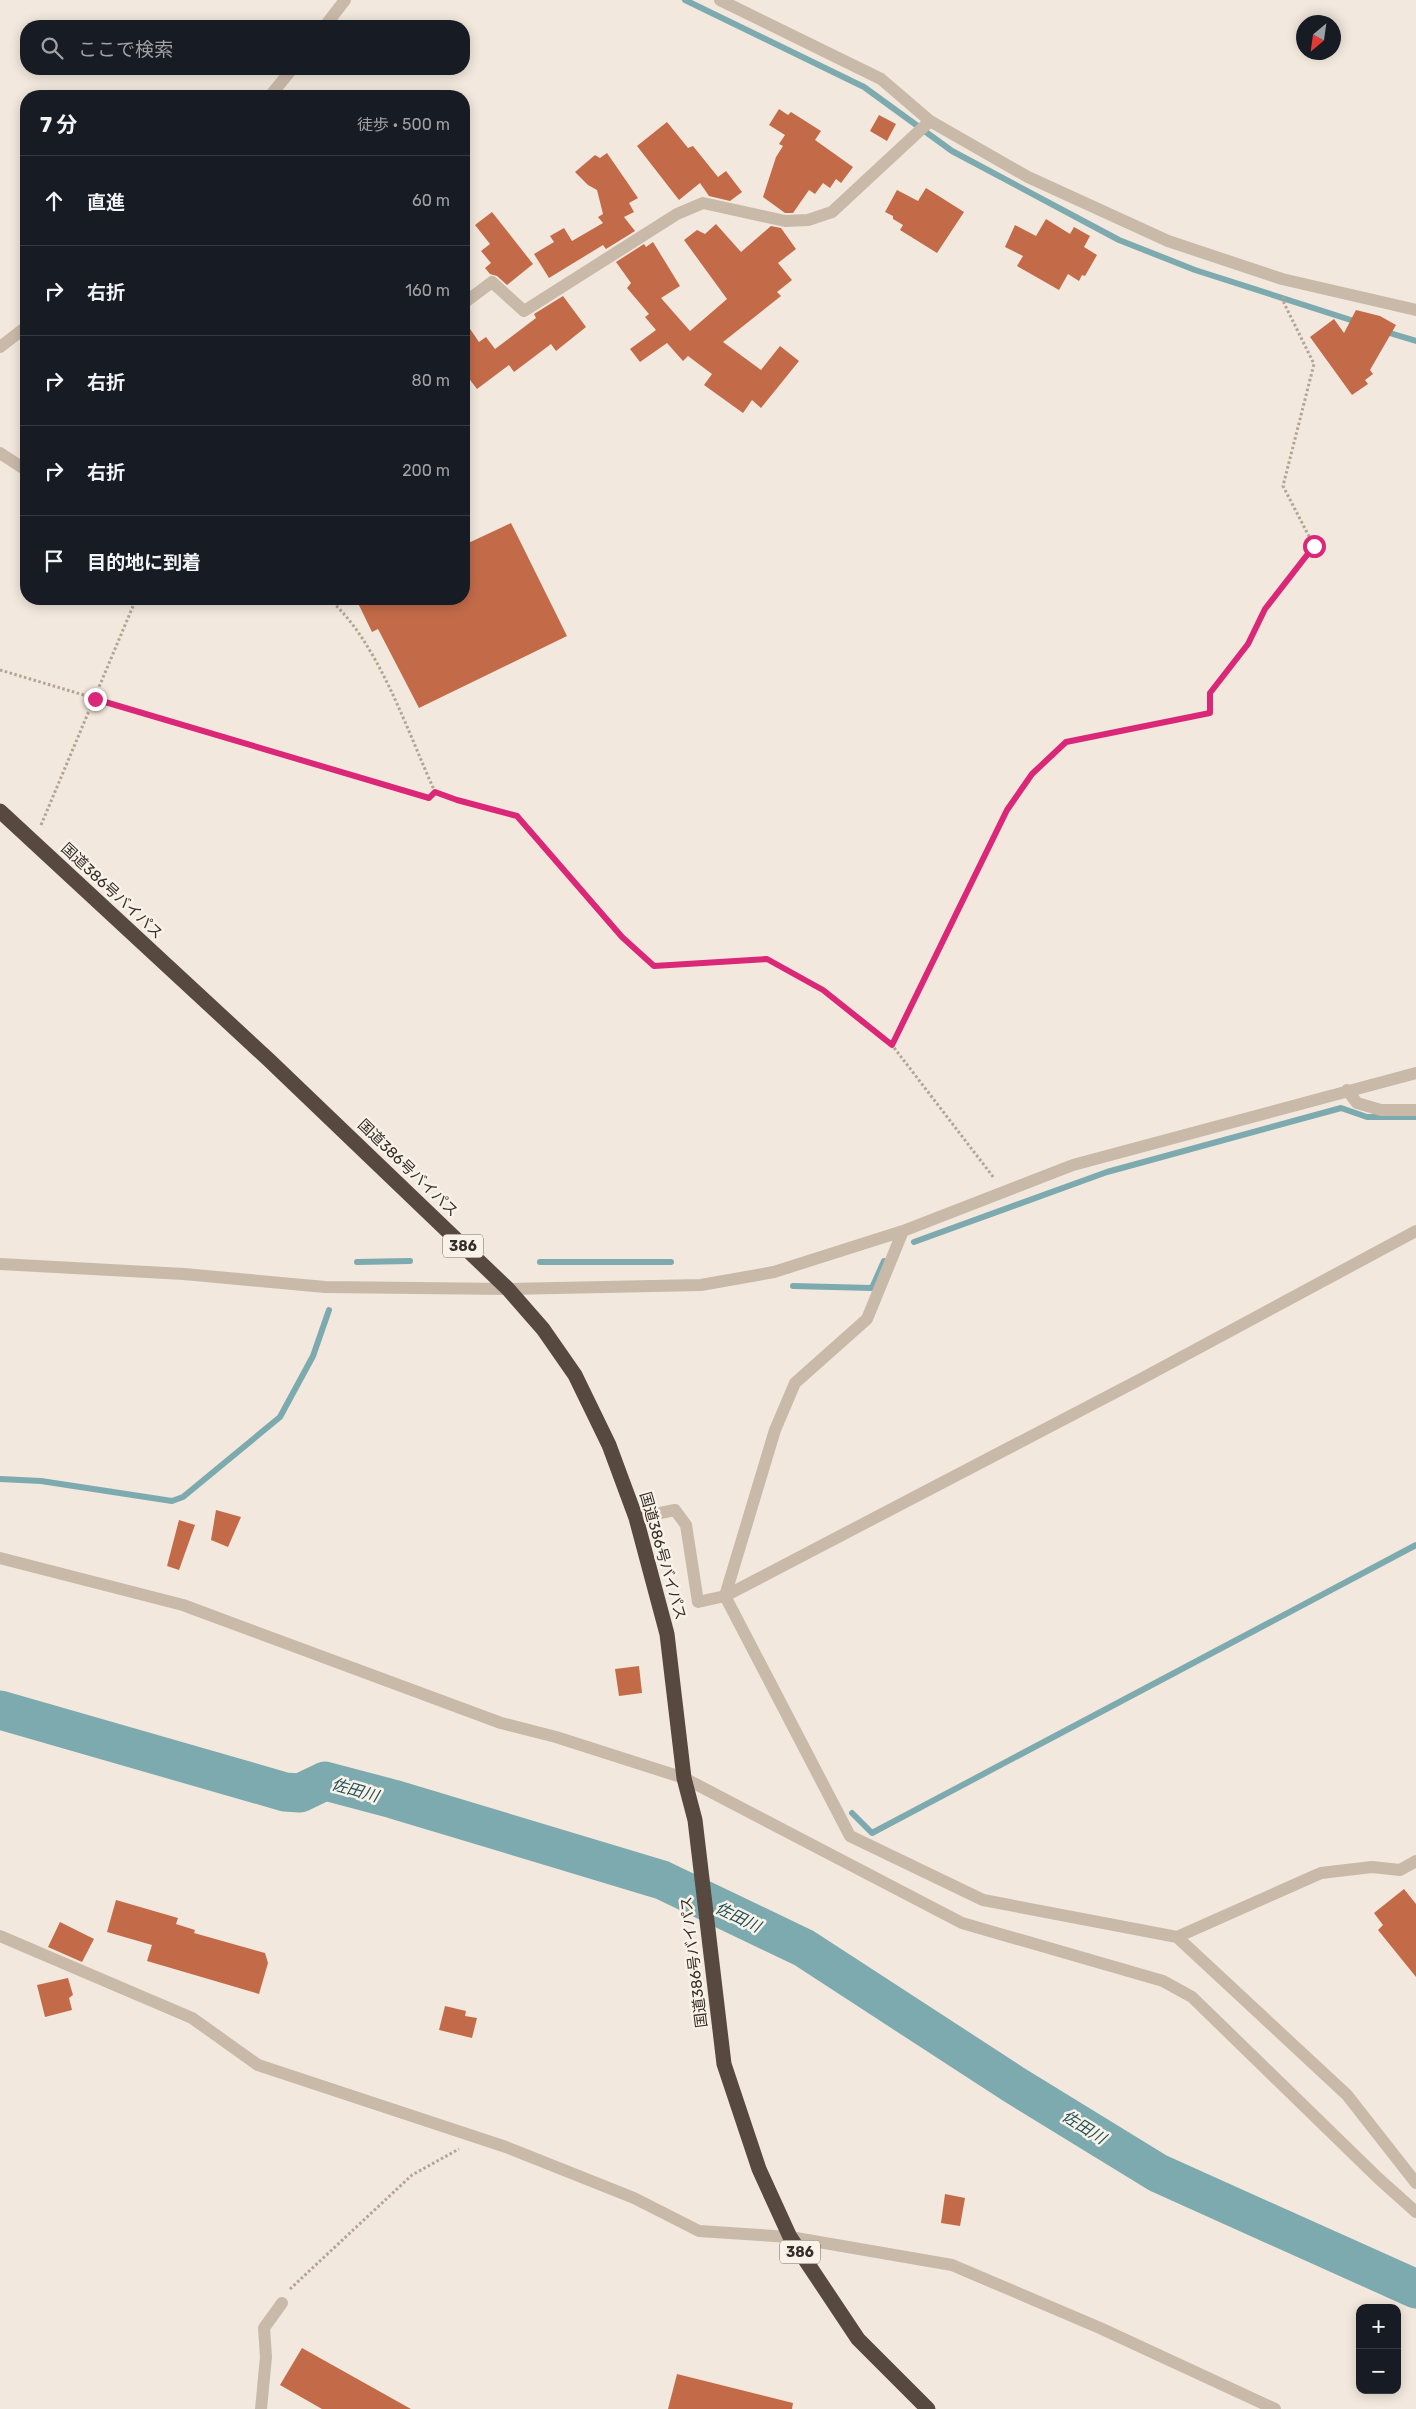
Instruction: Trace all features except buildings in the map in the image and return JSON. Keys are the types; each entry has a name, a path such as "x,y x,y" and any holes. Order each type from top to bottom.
{"highway":[{"name":"国道386号バイパス","path":"0,811 269,1060 508,1289 543,1329 575,1375 609,1445 636,1518 666,1634 684,1778 694,1820 724,2064 759,2168 790,2237 858,2339 928,2409"}],"street":[{"path":"330,20 345,0"},
{"path":"720,0 881,79 930,121 1028,177 1168,241 1282,279 1416,310"},
{"path":"275,90 287,75"},
{"path":"470,298 492,282 524,311 677,214 702,203 785,221 808,220 832,212 930,121"},
{"path":"0,347 20,332"},
{"path":"0,453 20,466"},
{"path":"0,1264 184,1274 324,1287 508,1289 701,1285 774,1272 902,1231 1073,1165 1416,1073"},
{"path":"1347,1090 1357,1103 1373,1108 1381,1110 1416,1110"},
{"path":"902,1231 867,1319 795,1383 774,1430 725,1596 850,1836 983,1900 1176,1937 1347,2095 1416,2183"},
{"path":"636,1518 675,1510 686,1525 698,1602 725,1596 1148,1376 1416,1231"},
{"path":"0,1558 183,1605 501,1724 556,1737 684,1778 962,1923 1163,1981 1192,1998 1378,2178 1416,2212"},
{"path":"1176,1937 1321,1873 1372,1868 1400,1870 1416,1861"},
{"path":"0,1936 192,2018 258,2065 479,2138 634,2198 699,2230 790,2237 952,2265 1100,2328 1275,2409"},
{"path":"261,2409 266,2357 264,2328 282,2303"}],"path":[{"path":"892,1045 1007,810 1032,774 1066,742 1210,713 1210,693 1248,644 1265,609 1314,546 1283,486 1314,364 1284,303"},
{"path":"33,842 134,605"},
{"path":"336,605 372,653 435,792 517,816 622,937 654,966 767,959 823,990 892,1045 1005,1192"},
{"path":"0,670 429,798 435,792"},
{"path":"282,2303 291,2287 412,2175 479,2138"}],"waterway":[{"path":"685,0 864,87 952,151 1119,240 1195,270 1357,322"},
{"path":"1383,331 1416,341"},
{"path":"914,1242 1107,1172 1341,1108 1367,1117 1416,1117"},
{"path":"357,1262 410,1261"},
{"path":"793,1286 872,1288 884,1261"},
{"path":"540,1262 671,1262"},
{"path":"0,1479 41,1481 172,1501 183,1497 280,1417 313,1356 329,1310"},
{"path":"852,1813 872,1833 1416,1545"},
{"name":"佐田川","path":"0,1710 285,1792 300,1793 325,1781 393,1799 662,1880 804,1948 1013,2084 1158,2173 1416,2289"}],"route":[{"path":"95,699 429,798 435,792 517,816 622,937 654,966 767,959 823,990 892,1045 1007,810 1032,774 1066,742 1210,713 1210,693 1248,644 1265,609 1314,546"}]}
